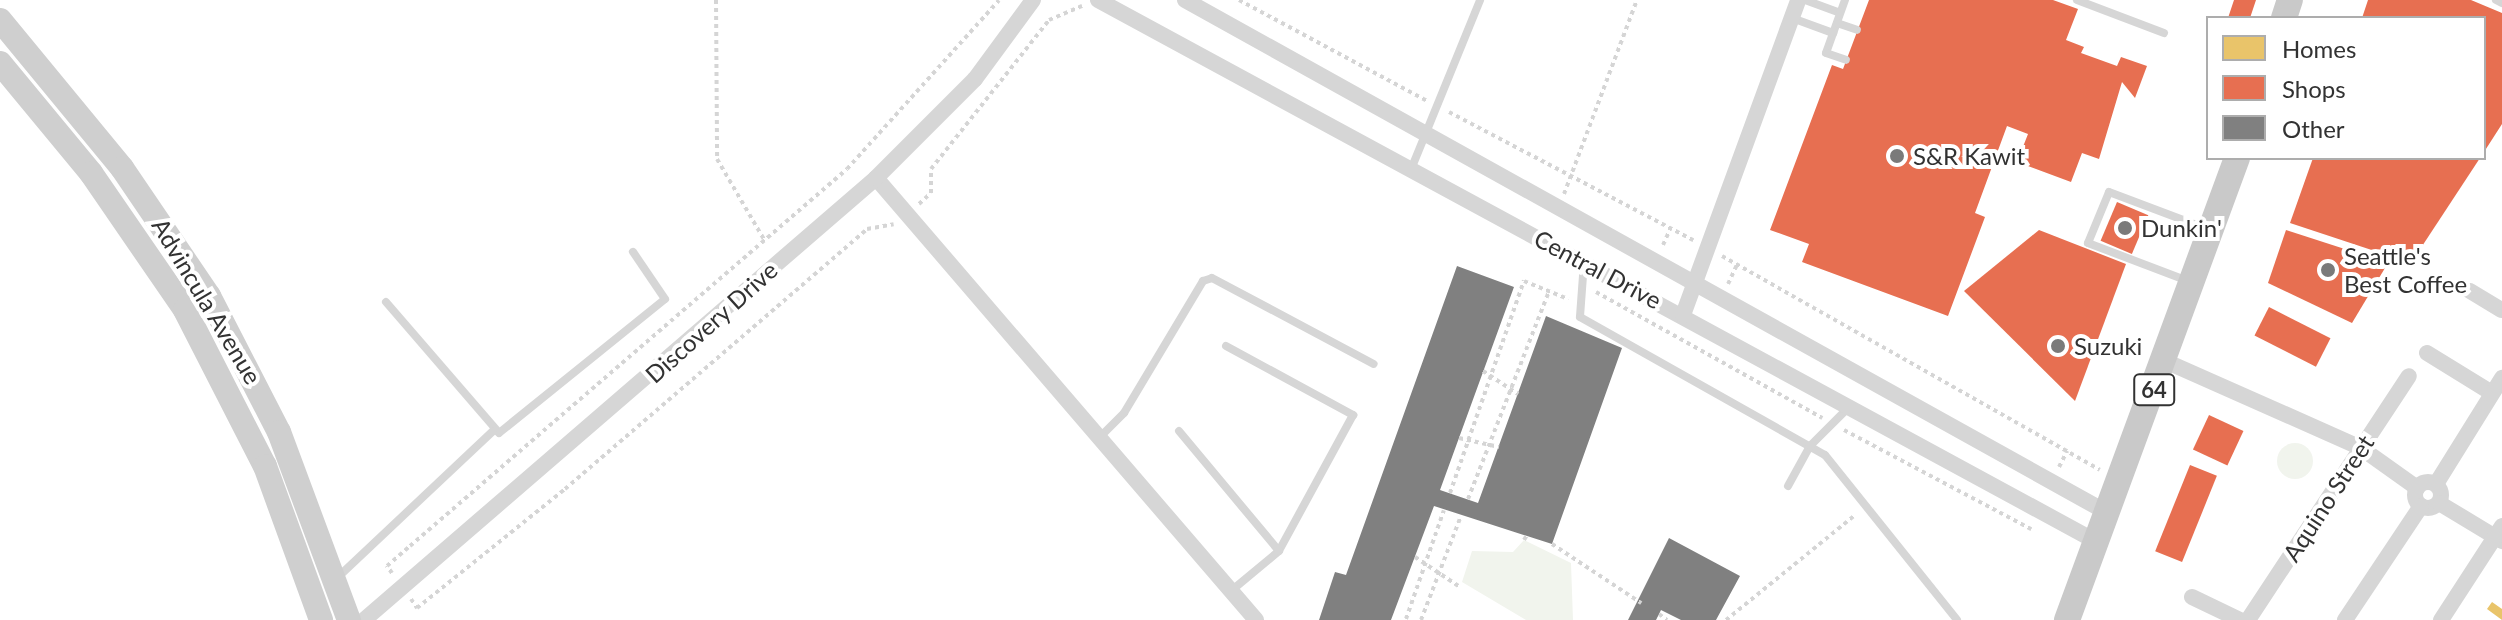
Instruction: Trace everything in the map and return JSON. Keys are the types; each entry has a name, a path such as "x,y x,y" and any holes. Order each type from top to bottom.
{"main road":[{"name":"Advincula Avenue","path":"0,20 122,168 209,296 279,432 349,620"},
{"name":"Advincula Avenue","path":"0,63 91,173 185,310 265,466 321,620"},
{"name":"64","path":"2067,620 2165,361 2236,160"}],"street":[{"name":"Discovery Drive","path":"364,620 876,178 975,79 1033,0"},
{"name":"Central Drive","path":"1098,0 1412,167 2097,542"},
{"name":"Central Drive","path":"1185,0 2108,513"},
{"path":"1683,315 1798,0"},
{"path":"876,178 910,213 1256,620"},
{"path":"2470,291 2502,310"},
{"path":"2427,353 2492,393"},
{"path":"2165,361 2361,448 2417,488 2421,506 2345,620"},
{"name":"Aquino Street","path":"2248,620 2409,376"},
{"path":"2439,503 2436,484 2502,378"},
{"path":"2417,488 2436,484"},
{"path":"2421,506 2439,503 2500,534 2441,620"},
{"path":"2192,597 2240,620"}],"lane":[{"path":"1412,167 1441,108 1480,0"},
{"path":"1805,0 1857,30"},
{"path":"1845,0 1826,53 1846,60"},
{"path":"2077,0 2164,33"},
{"path":"2496,0 2502,3"},
{"path":"1792,18 1833,33"},
{"path":"2192,283 2088,243 2109,192 2211,231"},
{"path":"336,579 493,431 508,431 665,299 665,289 633,252"},
{"path":"1584,261 1580,317 1810,446 1866,506 1957,620"},
{"path":"1100,437 1124,413 1203,281 1212,278 1374,364"},
{"path":"386,302 493,431"},
{"path":"1226,346 1353,415 1279,551 1231,591"},
{"path":"1788,486 1810,446 1849,406"},
{"path":"1179,431 1279,551"}],"path":[{"path":"716,0 717,159 765,241"},
{"path":"999,0 847,169 387,566 417,608 803,280 867,229 889,228 910,213 931,193 931,169 1049,20 1080,9"},
{"path":"1239,0 1571,180 1709,249 2120,481"},
{"path":"1558,207 1571,180 1637,0"},
{"path":"1450,493 1524,281 1581,304"},
{"path":"1468,499 1549,291"},
{"path":"1483,371 1518,394"},
{"path":"1459,438 1499,447"},
{"path":"1726,620 1866,506"},
{"path":"1406,619 1444,510"},
{"path":"1421,620 1461,516"},
{"path":"1552,544 1641,603"},
{"path":"1415,557 1460,587"},
{"path":"1659,614 1667,620"}],"shaded area":[{"path":"2295,443 2308,448 2313,461 2308,474 2295,479 2282,474 2277,461 2282,448"},
{"path":"1524,540 1571,563 1573,620 1526,620 1462,582 1472,551 1513,552"}],"building: Homes":[{"path":"2492,602 2502,609 2502,620 2487,609"}],"building: Shops":[{"name":"S&R Kawit","path":"1869,0 2053,0 2078,9 2066,40 2084,47 2081,53 2117,66 2121,57 2147,66 2135,98 2122,82 2099,159 2082,153 2071,182 2017,162 2028,134 2007,126 1975,213 1985,217 1948,316 1802,262 1809,244 1770,230 1832,65 1843,69"},
{"path":"2234,0 2256,0 2251,16 2229,16"},
{"path":"2368,0 2471,0 2502,13 2502,124 2486,149 2486,16 2363,16"},
{"path":"2312,160 2479,160 2411,263 2290,223"},
{"name":"Dunkin'","path":"2117,202 2148,215 2132,254 2101,241"},
{"name":"Suzuki","path":"2039,230 2126,264 2075,401 1964,291"},
{"name":"Seattle's Best Coffee","path":"2286,230 2388,263 2352,323 2268,283"},
{"path":"2269,307 2330,338 2316,367 2254,336"},
{"path":"2209,415 2243,431 2227,465 2193,449"},
{"path":"2190,465 2217,476 2182,562 2155,551"}],"building: Other":[{"path":"1457,266 1514,287 1440,490 1478,503 1546,316 1622,348 1552,544 1434,506 1391,620 1319,620 1335,572 1346,575"},
{"path":"1669,538 1740,576 1716,620 1681,620 1661,610 1656,620 1628,620"}],"place":[{"name":"S&R Kawit","path":"1897,156"},
{"name":"Dunkin'","path":"2125,228"},
{"name":"Seattle's Best Coffee","path":"2328,270"},
{"name":"Suzuki","path":"2058,346"}]}
